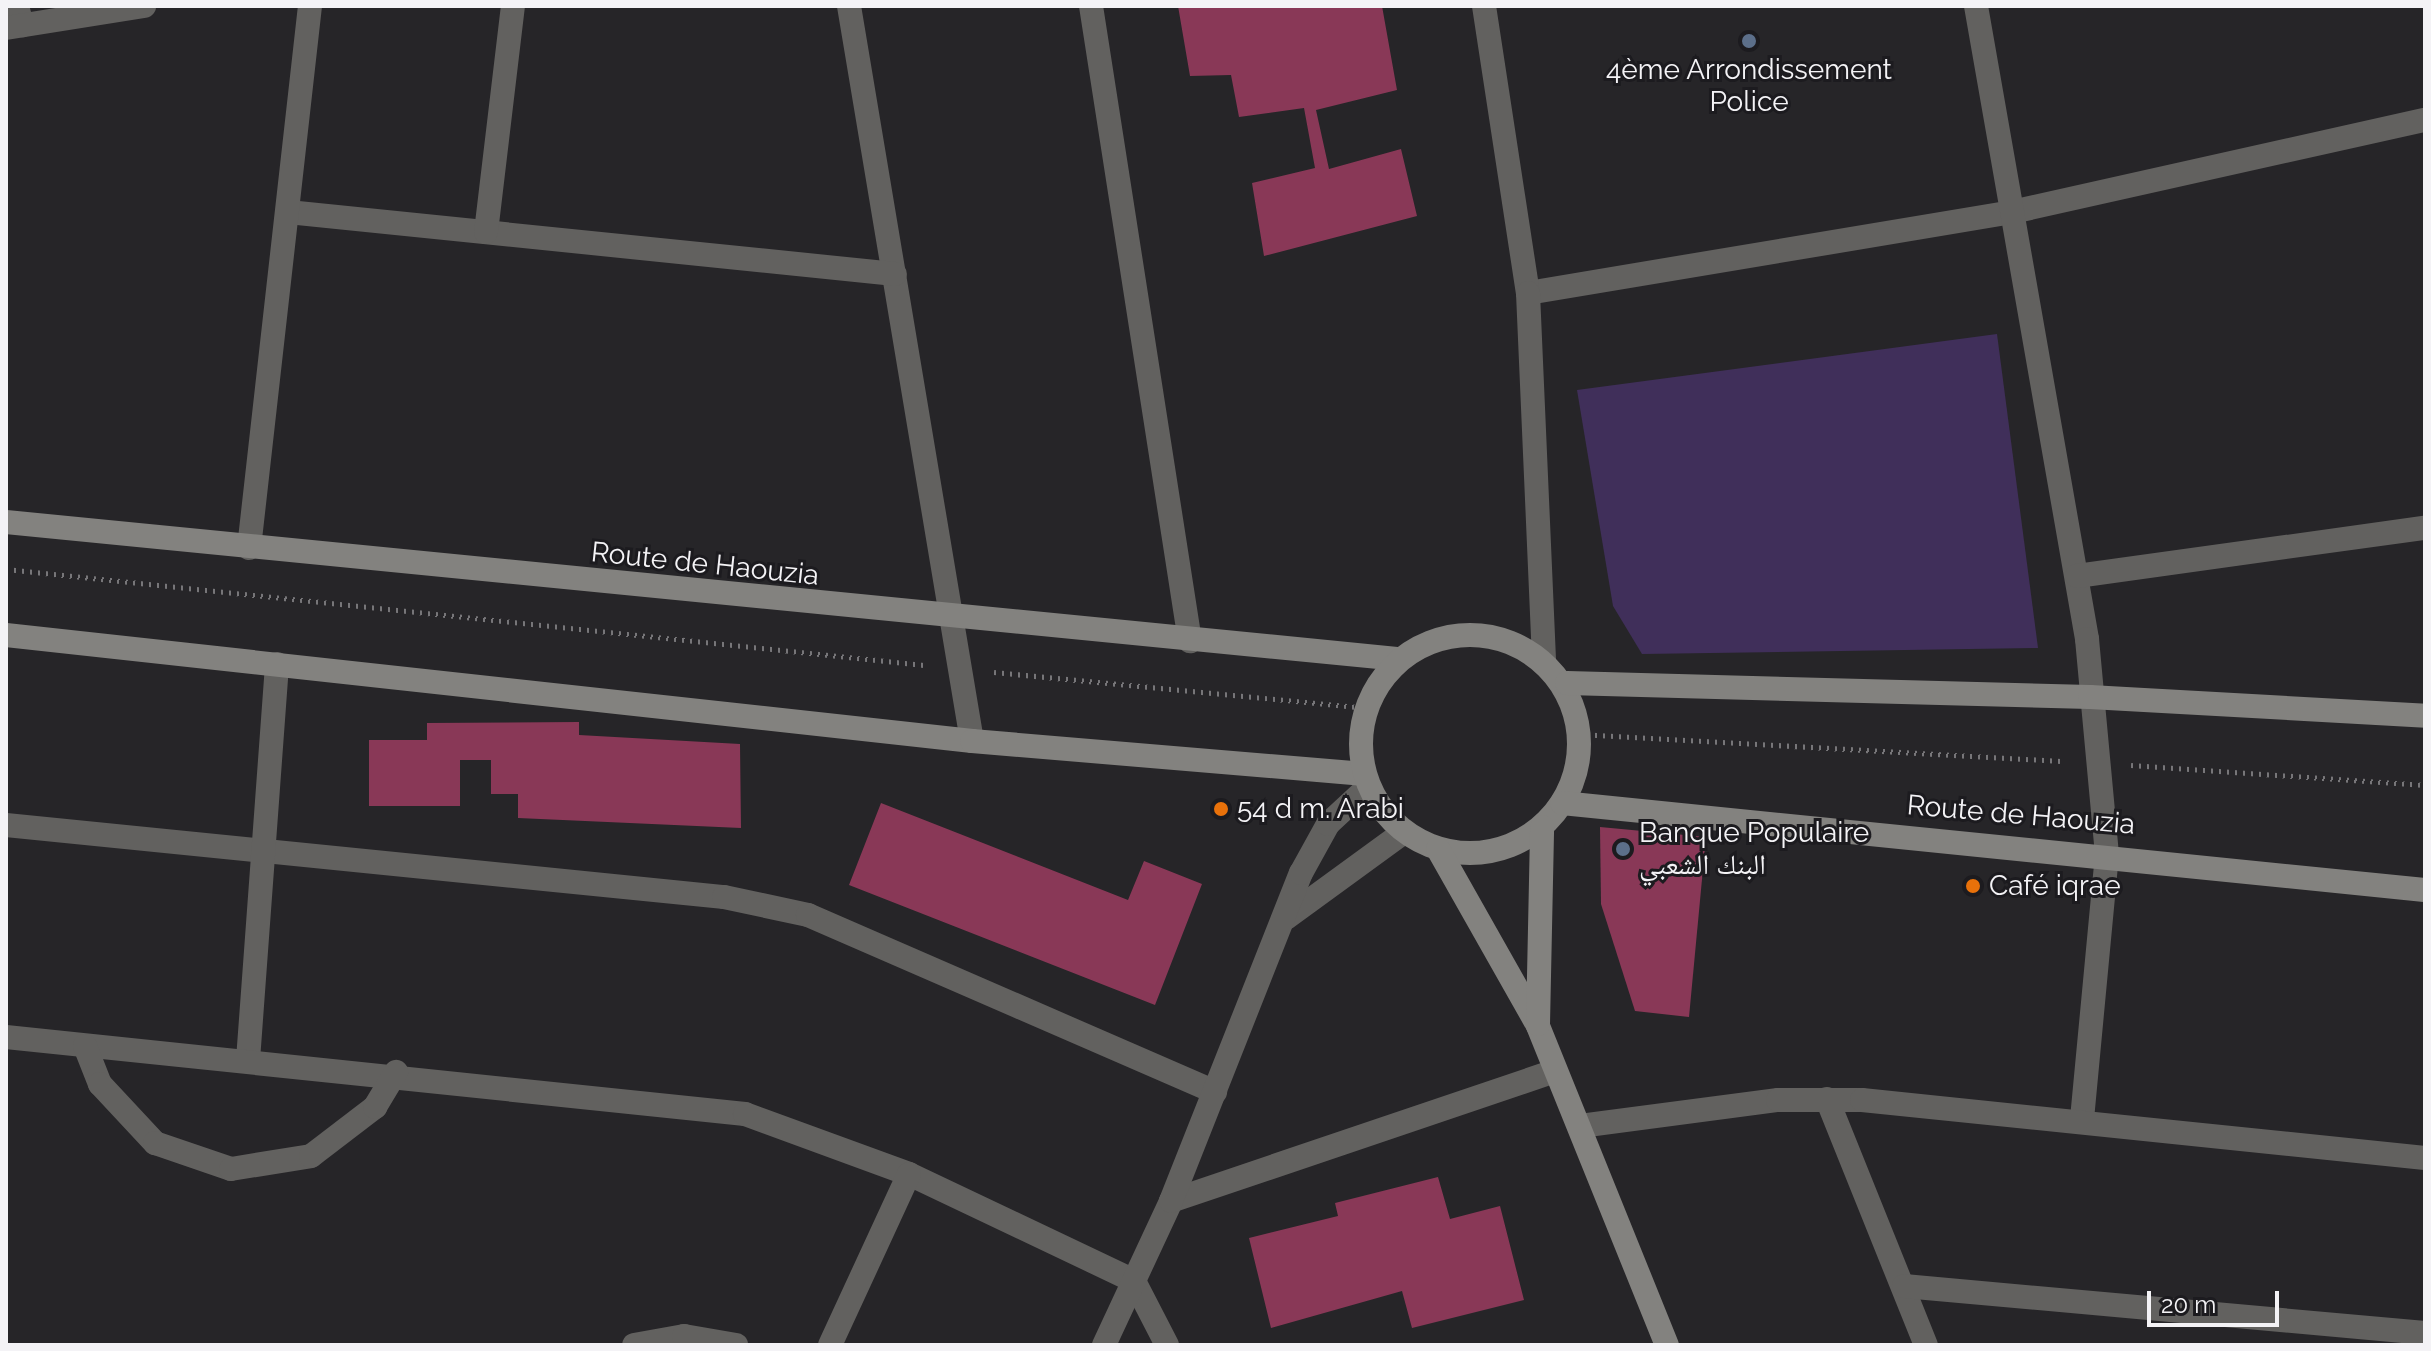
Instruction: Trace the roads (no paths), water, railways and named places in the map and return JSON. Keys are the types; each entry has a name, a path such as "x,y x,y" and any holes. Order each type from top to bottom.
{"street":[{"path":"15,20 144,6"},
{"path":"249,548 310,6"},
{"path":"486,232 513,6"},
{"path":"849,6 957,620 972,741"},
{"path":"1091,6 1190,641"},
{"path":"1484,6 1528,293 1544,664"},
{"path":"1976,6 2077,576 2090,697 2101,763 2107,853 2082,1119"},
{"path":"1528,293 2012,212 2425,120"},
{"path":"288,212 895,274"},
{"name":"Route de Haouzia","path":"6,522 957,620 1399,659"},
{"path":"2077,576 2425,528"},
{"path":"6,635 1366,781"},
{"path":"1484,636 1544,664 1567,683 1579,734 1577,770 1562,803 1542,827 1490,852 1438,849 1404,832 1366,781 1367,708 1399,659 1450,637 1484,636"},
{"path":"248,1060 277,664"},
{"path":"1567,683 2090,697 2425,716"},
{"path":"1104,1345 1171,1201 1286,918 1328,824 1366,781"},
{"name":"Route de Haouzia","path":"1562,803 2107,853 2425,890"},
{"path":"6,825 724,897 808,915 1215,1092"},
{"path":"1538,1026 1542,827"},
{"path":"1286,918 1404,832"},
{"path":"1438,849 1538,1026 1667,1345"},
{"path":"6,1037 396,1072 745,1114 909,1174 1134,1281 1167,1345"},
{"path":"85,1046 100,1084 134,1125 191,1161 231,1169 311,1156 375,1107 396,1072"},
{"path":"1171,1201 1554,1071"},
{"path":"1827,1099 1926,1345"},
{"path":"1580,1126 1827,1099 2082,1119 2425,1158"},
{"path":"830,1345 909,1174"},
{"path":"1904,1286 2425,1333"},
{"path":"634,1345 684,1336 736,1345"}],"place":[{"name":"4ème Arrondissement Police","path":"1749,41"},
{"name":"54 d m. Arabi","path":"1221,809"},
{"name":"Banque Populaire البنك الشعبي","path":"1623,849"},
{"name":"Café iqrae","path":"1973,886"}]}
